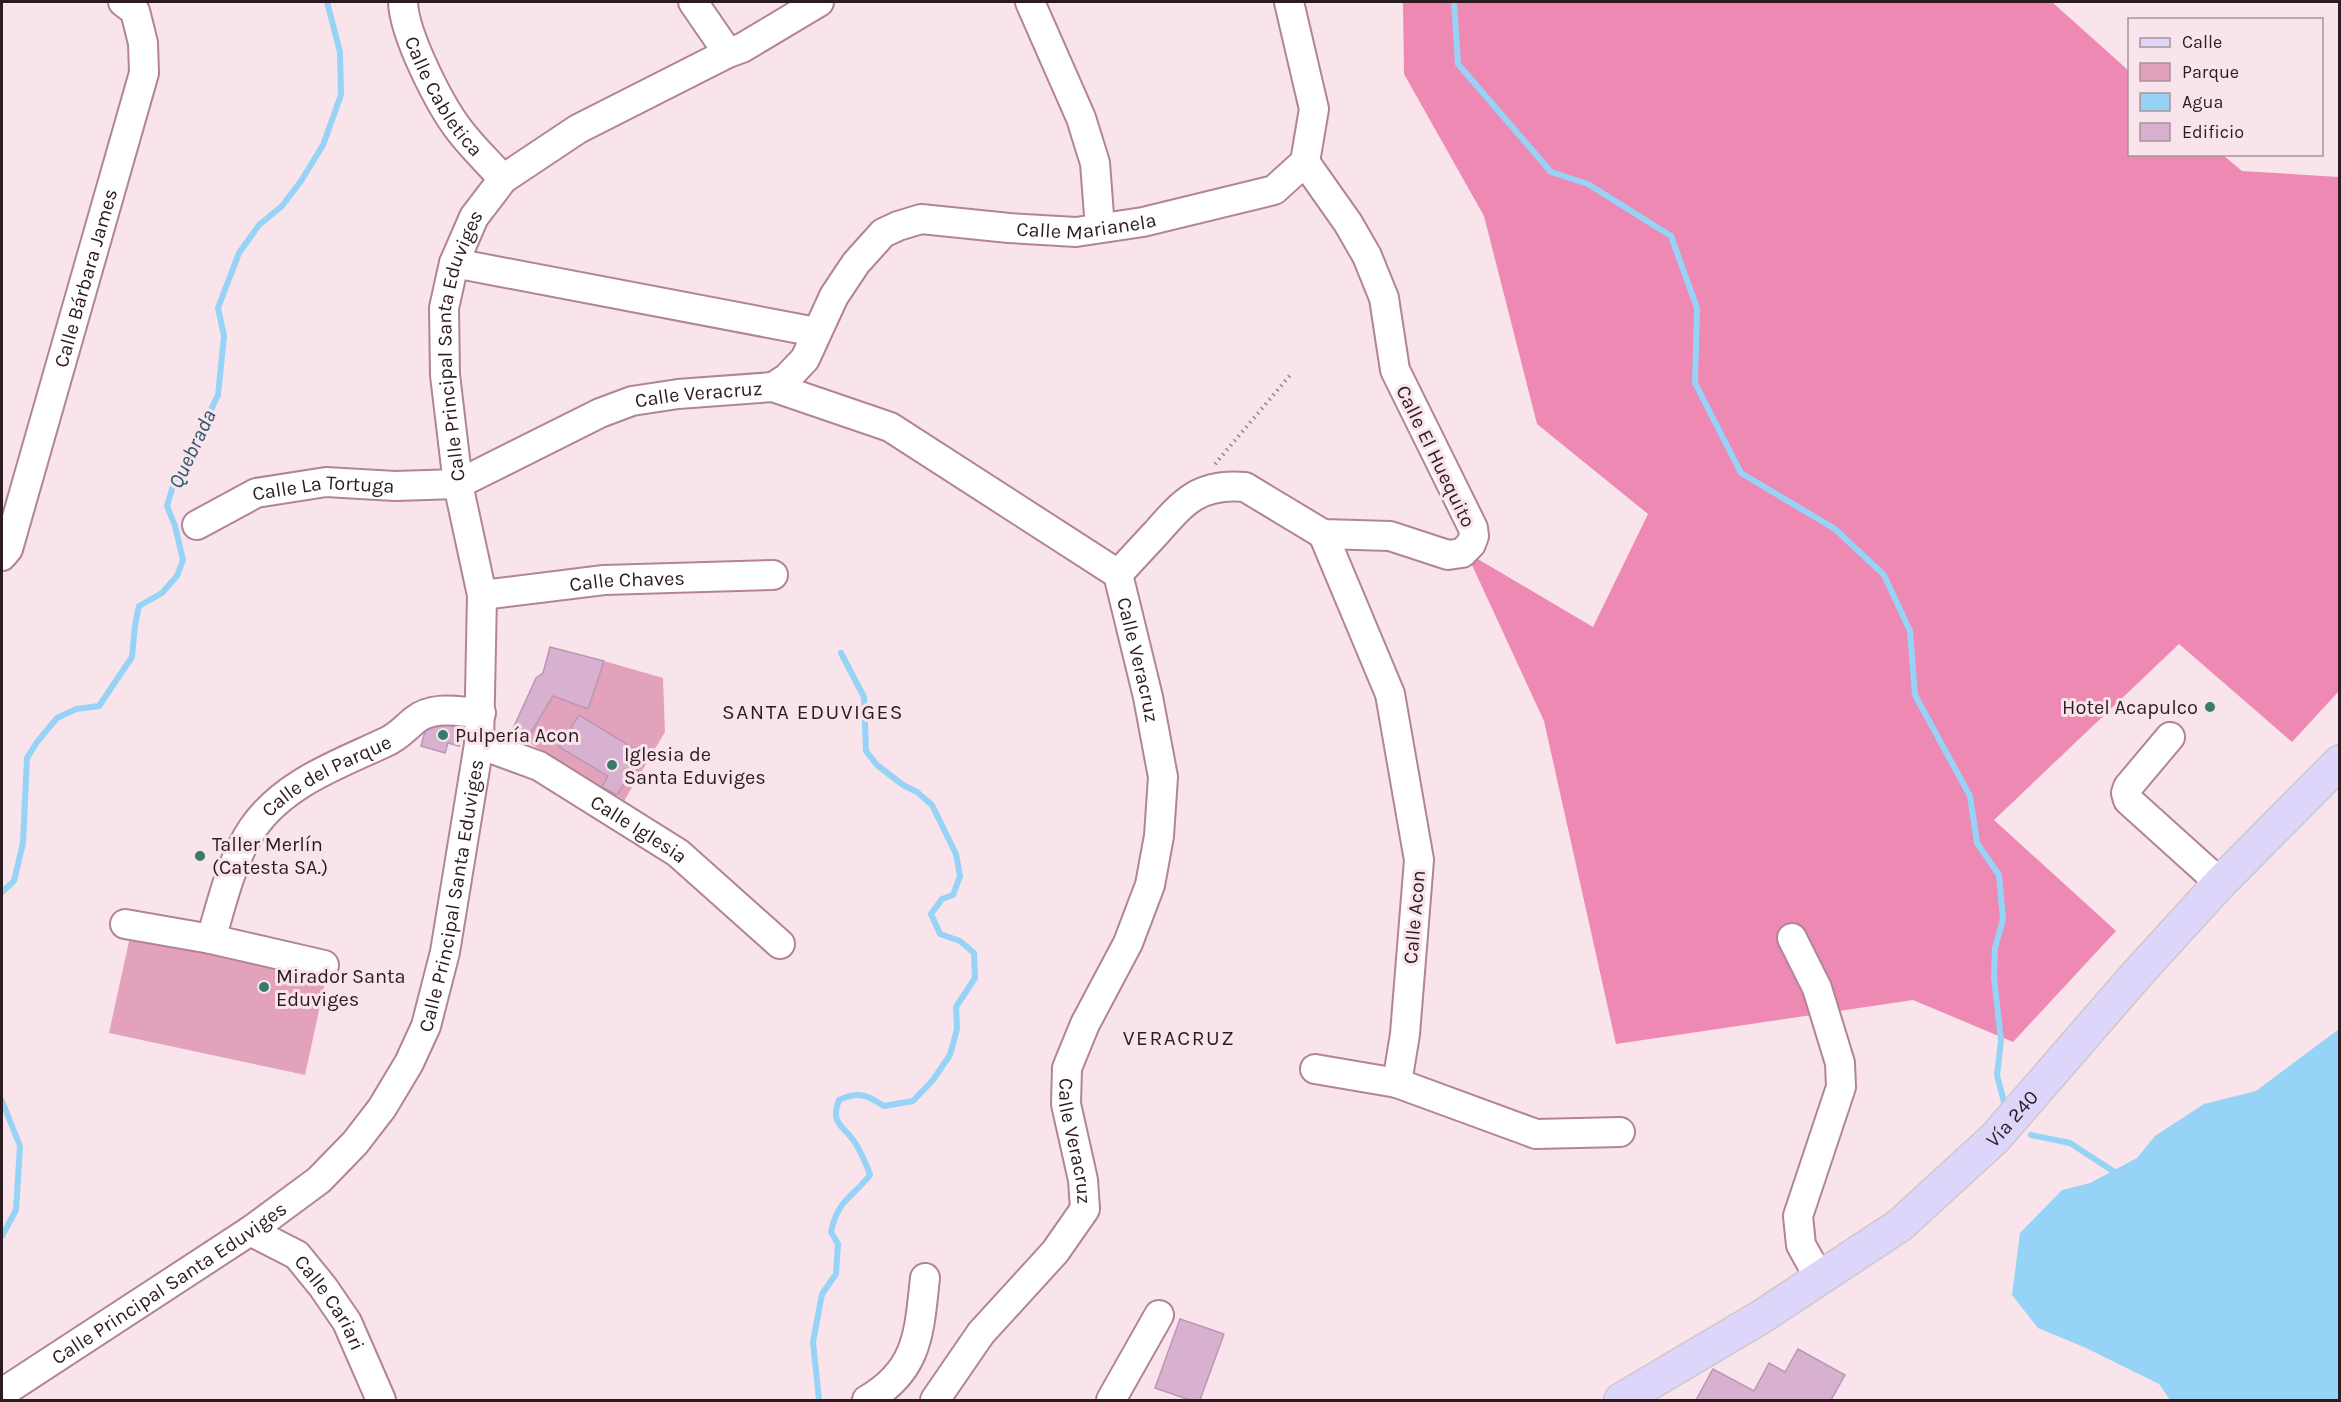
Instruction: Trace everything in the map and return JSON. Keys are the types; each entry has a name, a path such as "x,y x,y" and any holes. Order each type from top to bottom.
{"main road":[{"name":"Vía 240","path":"1621,1401 1820,1279 1900,1225 1995,1138 2138,973 2220,883 2340,762"}],"street":[{"name":"Calle Bárbara James","path":"2,556 8,549 144,73 144,43 135,11 123,2"},
{"name":"Calle Cabletica","path":"403,2 403,14 422,66 459,130 503,179"},
{"path":"693,2 728,53"},
{"name":"Calle Principal Santa Eduviges","path":"2,1393 250,1231 318,1180 355,1143 382,1108 409,1063 426,1026 445,952 479,744 481,713 482,595 458,484 445,375 444,308 454,263 474,217 503,179 578,129 742,48 819,2"},
{"path":"1030,2 1082,118 1095,163 1100,228"},
{"path":"1289,2 1314,109 1305,162"},
{"name":"Calle Marianela","path":"773,387 787,378 805,358 834,296 855,263 883,233 898,226 921,219 1077,232 1143,222 1274,190 1305,162"},
{"name":"Calle El Huequito","path":"1118,574 1184,502 1209,489 1231,486 1245,487 1323,534 1390,536 1448,555 1462,553 1471,544 1474,536 1473,528 1395,370 1384,298 1367,256 1348,223 1305,162"},
{"path":"454,263 816,332"},
{"name":"Calle Veracruz","path":"458,484 600,413 632,400 773,387 890,427 1118,574 1148,697 1163,777 1159,836 1150,885 1128,943 1085,1024 1067,1068 1066,1104 1083,1180 1085,1209 1055,1252 981,1333 934,1401"},
{"name":"Calle La Tortuga","path":"198,525 256,493 326,482 395,486 458,484"},
{"name":"Calle Acon","path":"1323,534 1390,694 1419,860 1405,1034 1397,1083"},
{"name":"Calle Chaves","path":"482,595 604,580 773,575"},
{"name":"Calle del Parque","path":"210,939 237,859 253,828 271,807 317,774 397,737 417,719 433,710 481,713"},
{"path":"2170,737 2128,787 2126,793 2128,800 2220,883"},
{"name":"Calle Iglesia","path":"479,744 539,766 678,853 780,944"},
{"path":"125,924 210,939 324,965"},
{"path":"1792,938 1816,988 1840,1063 1841,1087 1798,1216 1801,1245 1820,1279"},
{"path":"1315,1069 1397,1083 1536,1134 1620,1132"},
{"name":"Calle Cariari","path":"250,1231 297,1255 323,1287 347,1322 381,1401"},
{"path":"867,1401 895,1379 908,1364 918,1333 925,1278"},
{"path":"1112,1401 1159,1315"},
{"path":"895,1379 934,1401"}],"path":[{"path":"1212,467 1292,373"}],"green space":[{"path":"604,661 663,678 665,732 624,801 617,795 642,753 578,716 559,747 608,776 602,787 526,741 553,696 588,709"},
{"path":"131,932 327,974 305,1075 109,1033"}],"shaded area":[{"path":"1403,2 2052,2 2128,70 2128,156 2224,156 2242,171 2339,177 2339,691 2292,742 2179,644 1994,820 2116,931 2013,1042 1913,1000 1616,1044 1544,721 1466,552 1593,627 1648,514 1537,424 1484,216 1404,74"}],"water":[{"path":"2339,1029 2339,1400 2170,1400 2159,1384 2086,1348 2038,1328 2012,1295 2020,1233 2062,1190 2090,1183 2137,1158 2155,1136 2204,1104 2256,1091"}],"building":[{"path":"550,647 604,661 588,709 553,696 526,741 511,733 536,678 543,673"},
{"name":"Iglesia de Santa Eduviges","path":"579,715 643,754 617,795 602,787 608,776 559,747"},
{"name":"Pulpería Acon","path":"438,719 464,726 459,746 448,743 445,753 421,746 427,724 436,726"},
{"path":"1180,1319 1224,1334 1200,1400 1190,1400 1155,1388"},
{"path":"1798,1349 1845,1375 1831,1400 1696,1400 1713,1369 1754,1391 1769,1363 1785,1372"}],"waterway":[{"name":"Quebrada","path":"2,892 14,881 23,843 27,758 57,718 76,709 99,706 132,657 139,606 162,593 177,576 183,560 175,526 167,506 175,479 218,395 224,336 218,308 239,253 259,225 282,206 301,181 323,145 341,95 340,52 327,2"},
{"path":"1454,2 1458,64 1551,172 1588,184 1671,236 1697,308 1695,383 1741,473 1835,529 1884,575 1910,631 1915,695 1970,796 1977,843 1999,875 2003,919 1995,948 1994,977 2001,1041 1997,1075 2005,1106"},
{"name":"Quebrada","path":"819,1400 813,1342 822,1294 836,1274 838,1244 831,1232 841,1206 870,1175 857,1145 837,1119 839,1100 858,1095 873,1099 884,1106 913,1101 933,1080 950,1055 957,1029 956,1007 975,978 974,953 960,941 940,934 931,914 942,899 953,895 960,876 956,854 932,805 877,765 866,751 864,697 841,653"},
{"name":"Quebrada","path":"2,1101 20,1146 16,1210 2,1236"},
{"path":"2031,1135 2070,1143 2113,1171"}],"place":[{"name":"Hotel Acapulco","path":"2210,707"},
{"name":"Pulpería Acon","path":"443,735"},
{"name":"Iglesia de Santa Eduviges","path":"612,765"},
{"name":"Taller Merlín (Catesta SA.)","path":"200,856"},
{"name":"Mirador Santa Eduviges","path":"264,987"}],"district":[{"name":"SANTA EDUVIGES","path":"813,712"},
{"name":"VERACRUZ","path":"1179,1038"}]}
